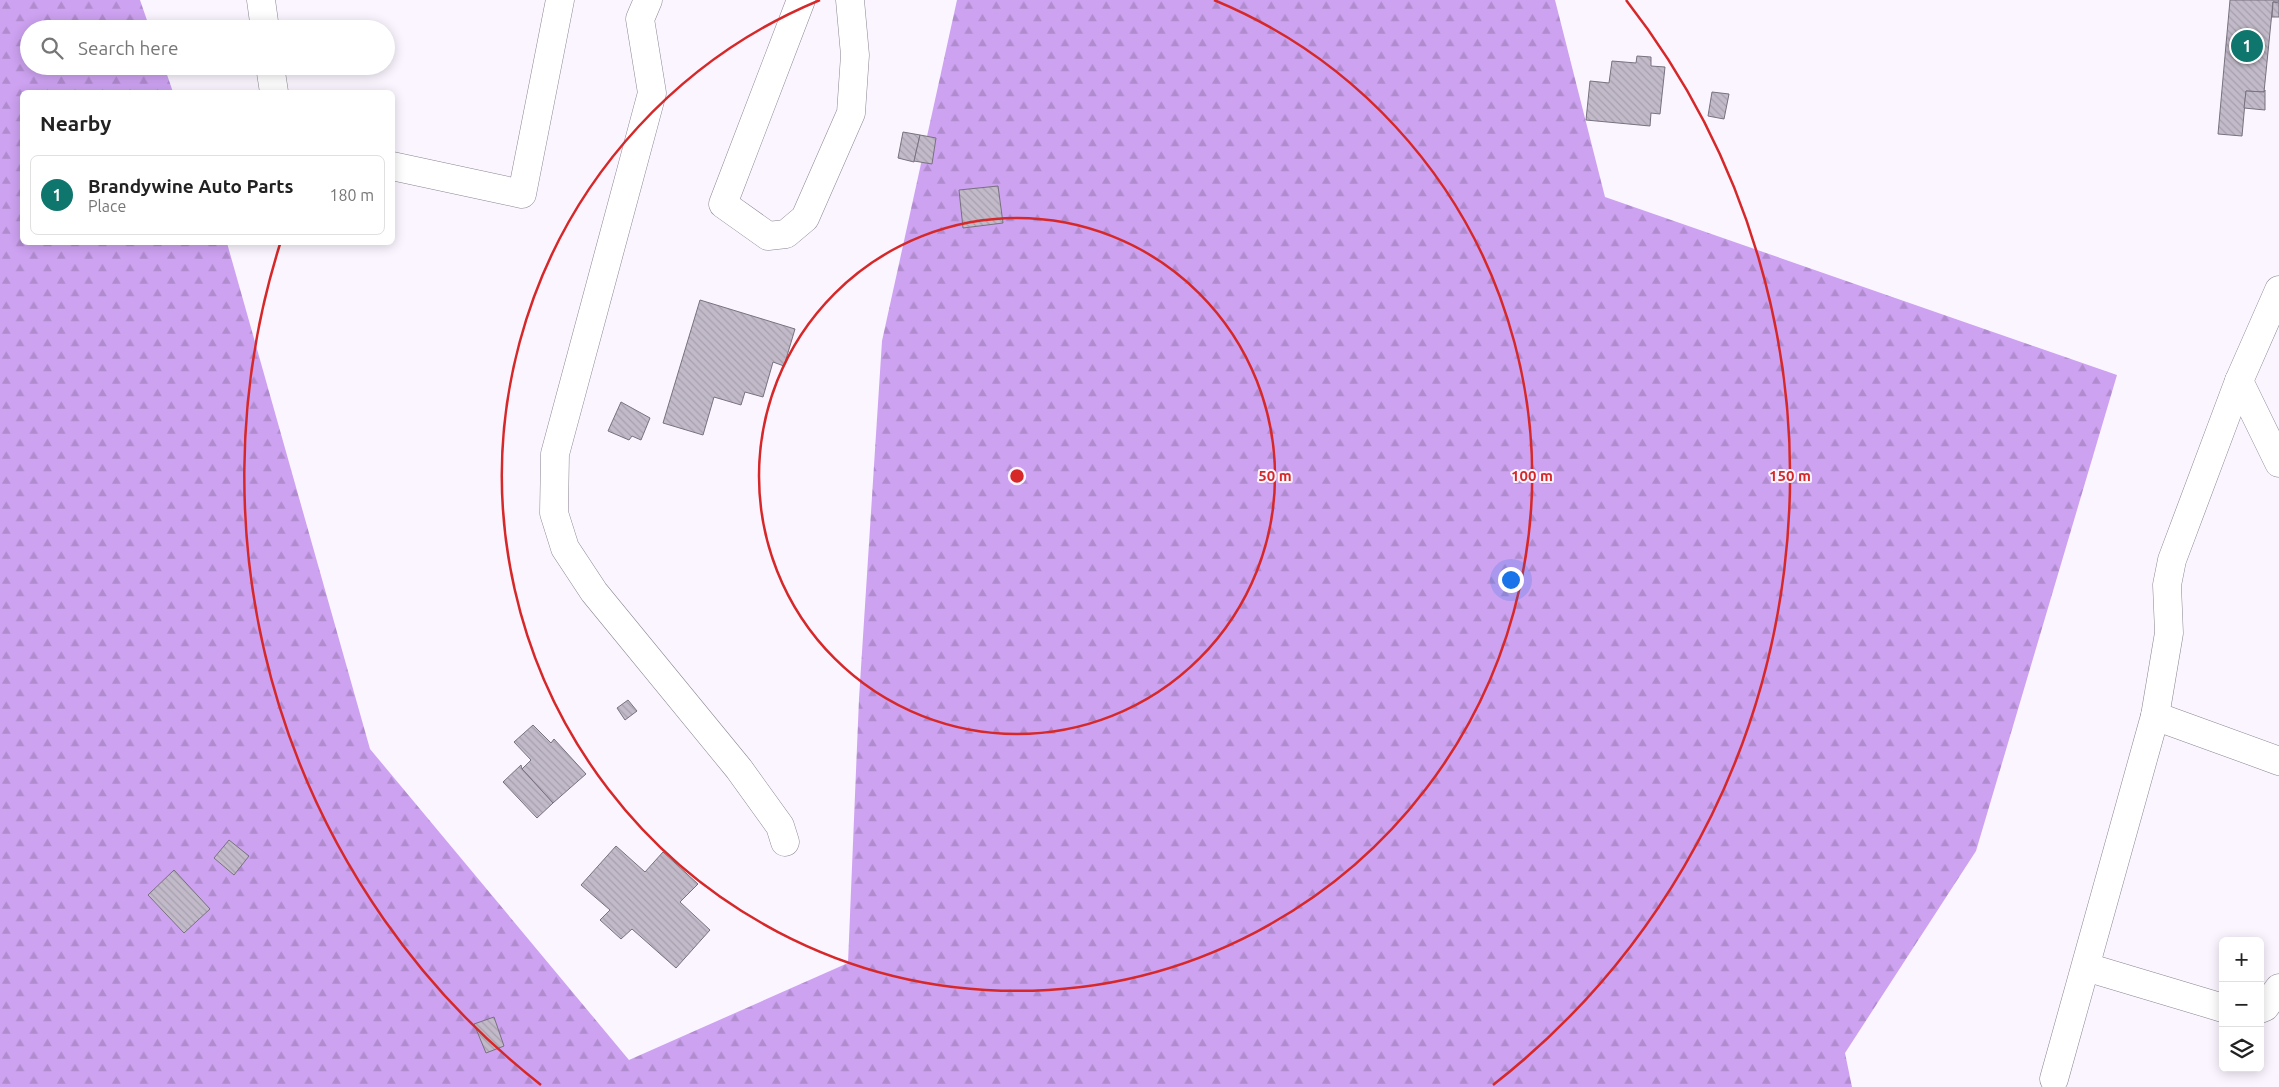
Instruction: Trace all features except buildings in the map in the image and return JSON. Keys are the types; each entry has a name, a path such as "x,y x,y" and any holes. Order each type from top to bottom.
{"street":[{"path":"260,0 263,20"},
{"path":"395,167 522,194 560,0"},
{"path":"648,0 640,19 652,93 555,454 554,513 565,548 594,592 739,769 780,826 785,842"},
{"path":"801,0 723,204 768,236 786,234 806,218 851,113 855,56 850,0"},
{"path":"271,75 274,90"},
{"path":"2054,1079 2155,716 2169,633 2167,585 2172,560 2239,381 2279,290"},
{"path":"2239,381 2279,463"},
{"path":"2155,716 2279,761"},
{"path":"2086,968 2219,1007"},
{"path":"2264,1008 2279,988"}],"green space":[{"path":"0,0 140,0 147,20 20,20 20,75 167,75 172,90 20,90 20,245 228,245 370,749 629,1060 848,963 859,699 882,341 957,0 1555,0 1605,197 2117,375 1976,851 1845,1053 1852,1087 0,1087"}],"place":[{"name":"Brandywine Auto Parts","path":"2247,46"}]}
